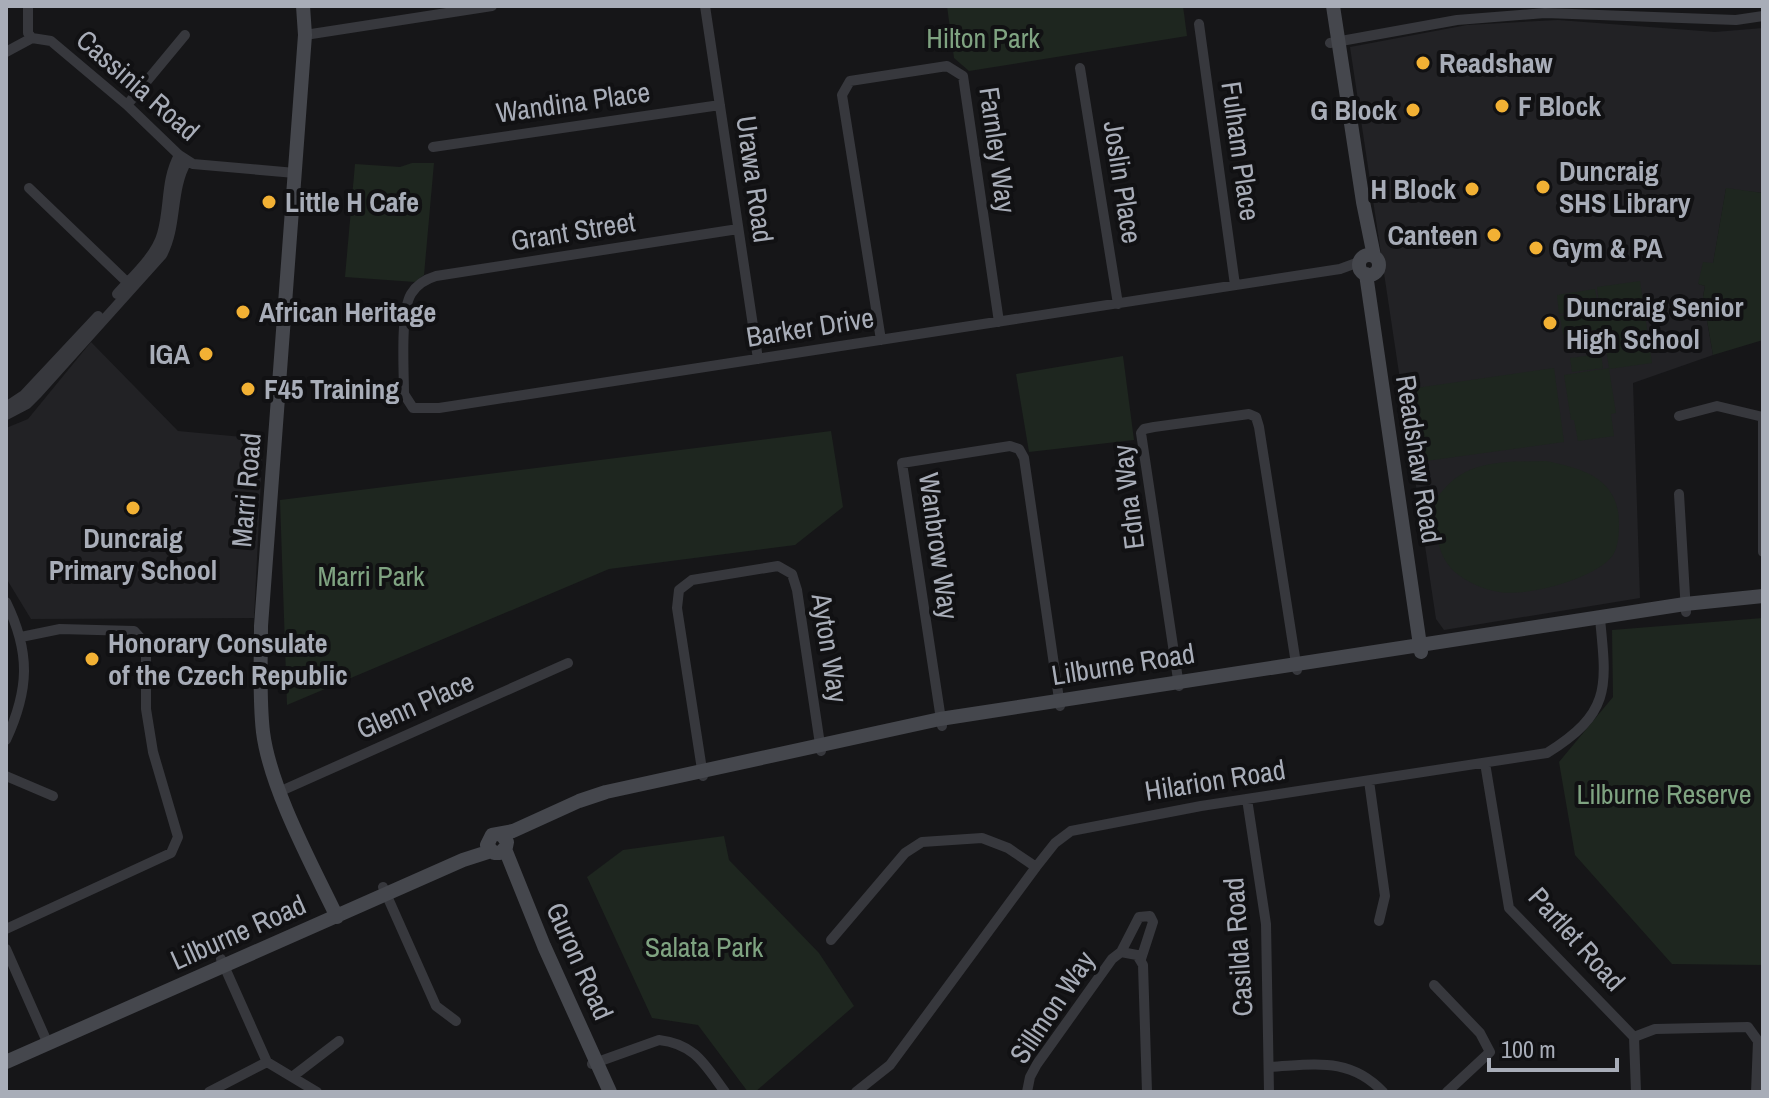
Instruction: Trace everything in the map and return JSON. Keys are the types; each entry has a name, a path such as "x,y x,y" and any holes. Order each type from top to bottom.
{"street":[{"name":"Cassinia Road","path":"28,6 28,33 32,38 51,41 127,105 183,158 201,166 295,173"},
{"name":"Marri Road","path":"303,6 305,35 261,626 263,733 273,774 310,863 335,912"},
{"path":"305,35 428,10 492,6"},
{"name":"Urawa Road","path":"705,6 758,359"},
{"name":"Readshaw Road","path":"1324,6 1335,43"},
{"name":"Readshaw Road","path":"1333,6 1361,253 1367,265 1425,648"},
{"path":"1335,43 1457,20 1545,13 1722,20 1763,16"},
{"name":"Fulham Place","path":"1199,24 1235,285"},
{"path":"127,105 185,35"},
{"path":"6,52 32,38"},
{"name":"Farnley Way","path":"881,340 842,95 850,81 947,66 963,76 999,322"},
{"name":"Joslin Place","path":"1080,68 1118,304"},
{"name":"Wandina Place","path":"433,147 720,105"},
{"path":"6,415 27,404 38,393 115,306 158,245 167,187 183,158"},
{"path":"29,188 130,284"},
{"name":"Grant Street","path":"417,286 436,276 738,229"},
{"name":"Barker Drive","path":"417,286 406,311 404,394 413,408 439,408 1367,265"},
{"path":"6,407 20,399 130,284"},
{"path":"97,316 110,306 115,306"},
{"path":"1679,416 1717,406 1763,417 1763,552"},
{"name":"Edna Way","path":"1179,685 1141,446 1141,433 1154,427 1249,414 1256,417 1297,667"},
{"name":"Wanbrow Way","path":"941,723 902,463 1010,446 1019,449 1024,458 1059,703"},
{"path":"1679,494 1685,608"},
{"name":"Ayton Way","path":"703,774 677,608 679,590 685,583 701,577 778,566 792,574 821,748"},
{"name":"Lilburne Road","path":"6,1054 46,1040 385,890 498,846 594,795 941,723 1763,596"},
{"path":"6,602 21,637 24,658 22,698 6,740"},
{"name":"Lilburne Road","path":"1685,608 1763,602"},
{"name":"Hilarion Road","path":"856,1092 890,1065 1036,867 1055,843 1071,831 1095,824 1247,799 1547,753 1574,736 1595,709 1603,690 1600,623"},
{"path":"6,929 171,853 178,837 153,752 146,709 146,644 134,631 60,629 21,637"},
{"name":"Glenn Place","path":"281,791 568,663"},
{"name":"Partlet Road","path":"1485,763 1509,908 1634,1037"},
{"path":"6,776 53,796"},
{"path":"1369,781 1385,896 1379,921"},
{"name":"Casilda Road","path":"1247,799 1266,924 1269,1092"},
{"path":"831,940 905,853 922,842 982,838 1008,848 1036,867"},
{"name":"Guron Road","path":"498,846 594,1064 610,1092"},
{"path":"385,890 436,1006 456,1021"},
{"name":"Sillmon Way","path":"1027,1092 1037,1064 1112,959 1121,952 1139,917 1150,916 1153,922 1141,959 1147,1092"},
{"path":"6,949 46,1040"},
{"name":"Sillmon Way","path":"1121,952 1133,953 1141,959"},
{"path":"223,963 267,1062 317,1092"},
{"path":"1434,985 1480,1033 1490,1052 1447,1092"},
{"path":"1636,1092 1634,1037 1655,1029 1748,1027 1758,1041 1756,1092"},
{"name":"Lilburne Road","path":"6,1062 46,1040"},
{"path":"594,1064 659,1040 669,1041 693,1051 725,1092"},
{"path":"292,1077 339,1041"},
{"path":"209,1092 267,1062"},
{"name":"Guron Road","path":"594,1064 602,1092"},
{"path":"1269,1067 1333,1064 1349,1068 1383,1092"}],"shaded area":[{"name":"Duncraig Senior High School","path":"1558,20 1715,32 1763,28 1763,193 1726,189 1713,264 1699,284 1705,286 1703,297 1713,355 1633,383 1640,598 1444,630 1436,619 1350,47 1467,25"},
{"name":"Duncraig Primary School","path":"91,342 178,431 263,439 254,618 31,619 6,578 6,428 28,419"}],"green space":[{"name":"Hilton Park","path":"947,6 1183,6 1187,36 969,71 954,58"},
{"path":"412,163 434,163 424,275 415,282 345,277 355,164 400,167"},
{"path":"1726,188 1763,193 1763,340 1713,355 1703,297 1705,286 1698,284 1703,262 1713,263"},
{"path":"1640,281 1652,363 1609,369 1616,413 1611,414 1614,436 1578,441 1574,420 1571,420 1564,375 1609,368 1603,329 1563,335 1560,316 1600,310 1597,287"},
{"path":"1595,289 1598,308 1559,314 1557,295"},
{"path":"1598,333 1600,347 1569,351 1567,337"},
{"path":"1601,354 1603,368 1572,372 1570,358"},
{"path":"1123,356 1134,440 1029,452 1016,374"},
{"path":"1554,368 1564,442 1426,461 1416,388"},
{"name":"Marri Park","path":"831,431 843,507 795,545 609,569 287,705 280,500"},
{"path":"1546,461 1586,473 1607,487 1618,510 1618,537 1613,555 1592,572 1577,579 1526,592 1489,590 1455,572 1441,553 1435,526 1435,508 1442,492 1458,477 1481,466"},
{"name":"Lilburne Reserve","path":"1763,618 1763,965 1672,964 1575,855 1559,762 1613,697 1612,630"},
{"name":"Salata Park","path":"724,836 729,860 819,953 854,1006 755,1092 748,1092 698,1025 652,1018 587,877 623,850"}],"place":[{"name":"Readshaw","path":"1423,63"},
{"name":"F Block","path":"1502,106"},
{"name":"G Block","path":"1413,110"},
{"name":"Duncraig SHS Library","path":"1543,187"},
{"name":"H Block","path":"1472,189"},
{"name":"Little H Cafe","path":"269,202"},
{"name":"Canteen","path":"1494,235"},
{"name":"Gym & PA","path":"1536,248"},
{"name":"African Heritage","path":"243,312"},
{"name":"Duncraig Senior High School","path":"1550,323"},
{"name":"IGA","path":"206,354"},
{"name":"F45 Training","path":"248,389"},
{"name":"Duncraig Primary School","path":"133,508"},
{"name":"Honorary Consulate of the Czech Republic","path":"92,659"}]}
